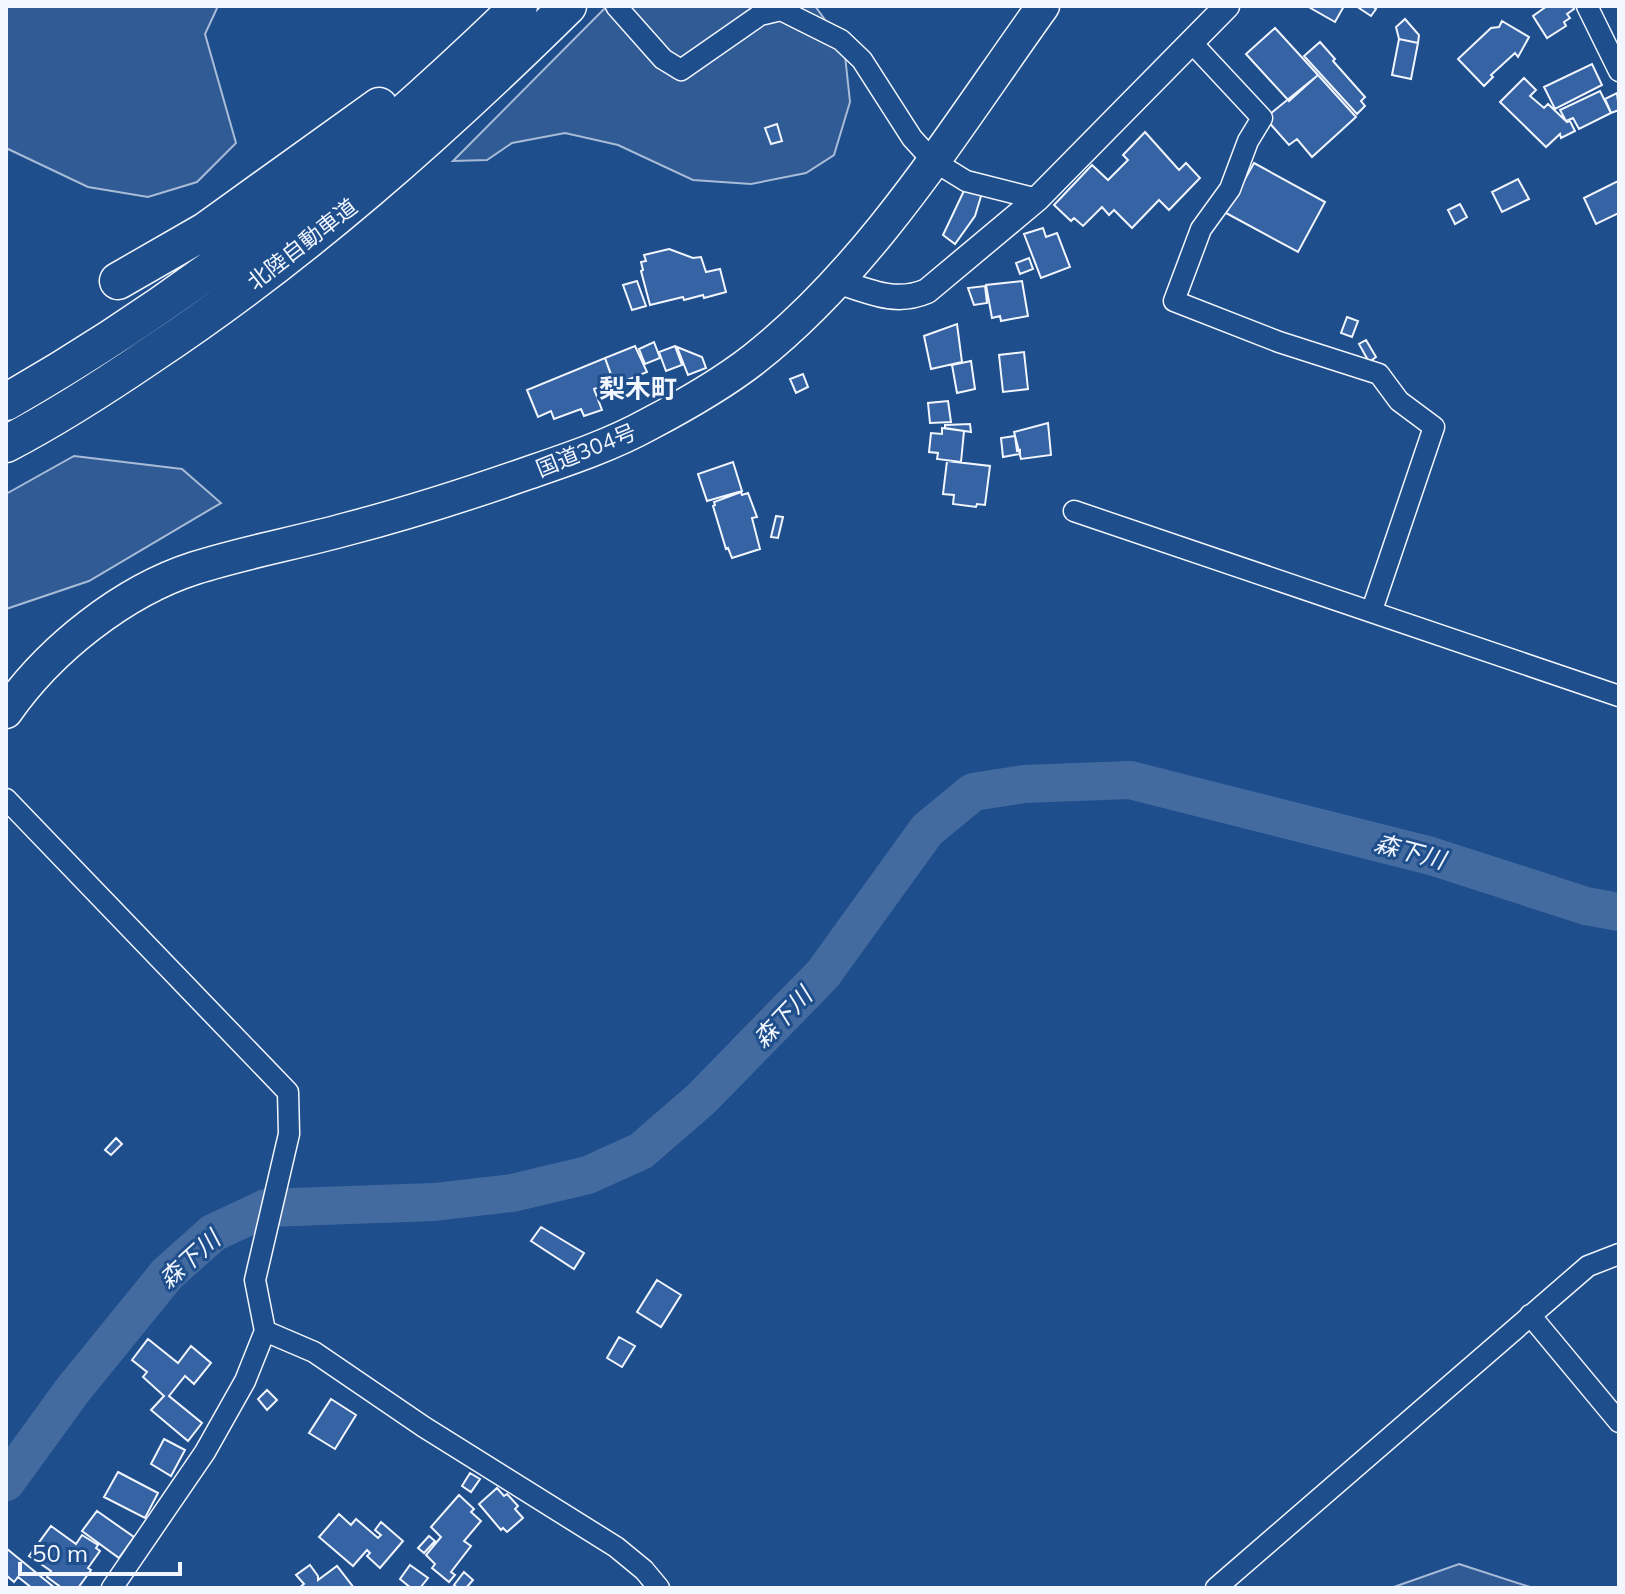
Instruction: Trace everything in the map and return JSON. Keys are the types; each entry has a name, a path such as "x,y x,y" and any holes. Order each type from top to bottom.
{"highway":[{"path":"118,281 205,231 351,128 502,6"},
{"name":"北陸自動車道","path":"6,402 81,359 263,232 361,152 519,6"},
{"name":"北陸自動車道","path":"9,443 114,380 287,259 480,93 568,6"},
{"name":"国道304号","path":"6,712 72,638 137,594 193,568 452,500 570,459 646,426 753,360 796,323 837,281 882,227 1043,6"}],"street":[{"path":"616,6 663,59 681,70 760,15 781,10 841,40 862,60 912,138 932,160 966,181 1037,199"},
{"path":"837,281 892,299 911,298 927,291 1037,199 1227,6"},
{"path":"1587,6 1619,71"},
{"path":"1192,43 1262,118 1248,141 1230,189 1201,229 1174,301 1279,342 1379,374 1399,401 1434,427 1372,610"},
{"path":"1074,511 1619,696"},
{"path":"6,799 288,1092 289,1134 255,1280 265,1331 245,1381 205,1452 112,1588"},
{"path":"1216,1588 1588,1266 1619,1254"},
{"path":"1530,1315 1619,1422"},
{"path":"265,1331 314,1352 424,1427 616,1547 644,1570 659,1588"}],"shaded area":[{"path":"6,6 218,6 205,34 236,143 197,182 148,197 88,187 6,148"},
{"path":"607,6 815,6 844,46 850,102 834,155 806,173 751,184 693,180 618,145 565,133 512,143 487,160 453,161"},
{"path":"74,456 182,469 221,503 89,581 6,609 6,494"},
{"path":"1459,1564 1530,1587 1531,1588 1391,1588"}],"building":[{"path":"1307,6 1344,6 1335,22"},
{"path":"1356,6 1372,6 1376,9 1371,16"},
{"path":"1547,6 1572,6 1574,9 1567,14 1570,18 1564,22 1566,26 1547,38 1533,16"},
{"path":"1405,19 1419,35 1418,43 1399,39 1396,27"},
{"path":"1502,21 1529,37 1518,57 1515,53 1491,75 1493,77 1484,86 1458,59 1491,28 1499,27"},
{"path":"1275,28 1318,75 1289,101 1246,54"},
{"path":"1399,39 1418,43 1411,79 1392,75"},
{"path":"1320,42 1365,97 1361,101 1365,106 1357,114 1304,56"},
{"path":"1592,64 1602,85 1555,109 1544,87"},
{"path":"1318,75 1356,117 1312,157 1297,139 1289,145 1265,118"},
{"path":"1524,78 1536,90 1530,96 1544,108 1548,104 1567,122 1570,121 1575,131 1561,138 1560,134 1546,147 1500,102"},
{"path":"1524,78 1536,90 1530,96 1544,108 1548,104 1567,122 1570,121 1575,131 1561,138 1560,134 1546,147 1500,102"},
{"path":"1600,91 1611,113 1579,129 1573,118 1566,121 1560,110"},
{"path":"1617,93 1619,110 1611,113 1605,99"},
{"path":"777,124 782,141 771,144 765,128"},
{"path":"1145,132 1179,170 1186,163 1200,178 1169,210 1159,200 1132,228 1114,210 1109,215 1102,207 1083,226 1074,218 1071,221 1054,205 1092,165 1108,180 1128,160 1123,155"},
{"path":"1254,163 1325,202 1298,252 1226,213"},
{"path":"970,178 985,183 975,216 955,244 943,235"},
{"path":"1518,179 1529,199 1502,212 1492,192"},
{"path":"1618,181 1619,213 1596,224 1584,198"},
{"path":"1460,204 1467,217 1455,224 1448,210"},
{"path":"1043,228 1046,237 1057,233 1070,267 1041,278 1024,234"},
{"path":"669,249 693,258 701,257 706,272 720,269 726,292 650,305 641,262 646,261 644,255"},
{"path":"1029,258 1033,269 1020,274 1016,263"},
{"path":"637,281 646,306 632,310 623,285"},
{"path":"1022,281 1028,316 1001,321 1000,316 992,318 986,285"},
{"path":"985,286 987,303 974,305 968,288"},
{"path":"1347,317 1358,321 1352,337 1341,333"},
{"path":"957,324 962,362 931,369 924,336"},
{"path":"1366,340 1376,357 1369,362 1359,344"},
{"path":"654,342 660,358 645,364 639,349"},
{"path":"635,346 647,372 615,385 605,358"},
{"path":"675,346 682,365 666,371 659,352"},
{"path":"677,347 702,357 706,368 688,375"},
{"path":"1024,352 1028,389 1003,392 999,355"},
{"path":"605,358 613,381 594,389 602,410 584,416 581,409 554,419 551,411 538,417 527,390"},
{"path":"971,361 975,389 957,393 952,365"},
{"path":"803,374 808,387 796,393 790,379"},
{"path":"948,401 951,422 930,423 928,403"},
{"path":"1048,423 1051,455 1021,459 1014,432"},
{"path":"970,424 971,432 945,428 945,425"},
{"path":"942,428 964,431 961,462 937,459 938,453 929,452 931,433 942,434"},
{"path":"1015,436 1020,454 1003,457 1001,438"},
{"path":"947,461 990,466 985,505 953,504 954,495 943,494"},
{"path":"733,462 742,491 707,501 698,474"},
{"path":"741,492 742,495 748,493 757,517 752,518 760,549 732,558 726,549 713,506 714,502"},
{"path":"776,516 783,517 778,538 771,537"},
{"path":"116,1138 122,1144 111,1155 105,1150"},
{"path":"541,1227 584,1253 574,1269 531,1241"},
{"path":"657,1280 681,1295 661,1327 637,1312"},
{"path":"619,1337 635,1346 622,1367 607,1358"},
{"path":"148,1339 178,1363 191,1346 211,1363 194,1384 185,1376 169,1396 202,1423 188,1441 151,1410 164,1396 143,1377 147,1372 132,1360"},
{"path":"267,1390 277,1400 267,1410 258,1399"},
{"path":"331,1399 356,1415 335,1449 309,1433"},
{"path":"164,1439 185,1450 171,1476 151,1464"},
{"path":"118,1472 158,1493 145,1518 104,1497"},
{"path":"470,1473 480,1479 471,1492 462,1486"},
{"path":"497,1488 518,1506 515,1509 523,1518 507,1532 503,1528 501,1530 479,1504"},
{"path":"459,1495 474,1509 471,1512 481,1521 464,1541 471,1546 451,1572 455,1575 449,1582 432,1568 435,1564 426,1555 441,1537 431,1527"},
{"path":"97,1511 134,1537 119,1558 82,1531"},
{"path":"339,1514 351,1525 356,1519 378,1538 381,1535 375,1530 381,1522 403,1541 380,1568 367,1556 370,1553 367,1550 353,1566 319,1537"},
{"path":"51,1526 76,1544 82,1535 98,1545 96,1548 100,1551 78,1588 62,1588 47,1577 51,1571 29,1556"},
{"path":"429,1536 435,1541 424,1553 418,1548"},
{"path":"6,1548 55,1588 32,1588 18,1577 14,1582 6,1575"},
{"path":"310,1565 318,1580 337,1566 354,1588 299,1588 304,1584 296,1575"},
{"path":"410,1565 428,1578 420,1588 411,1588 400,1579"},
{"path":"464,1572 473,1580 466,1588 458,1588 454,1585"}],"waterway":[{"name":"森下川","path":"6,1482 72,1391 167,1274 213,1233 266,1208 434,1202 512,1193 588,1175 641,1151 701,1099 823,974 927,830 973,792 1024,784 1130,780 1431,856 1586,906 1619,912"}],"district":[{"name":"梨木町","path":"638,388"}]}
